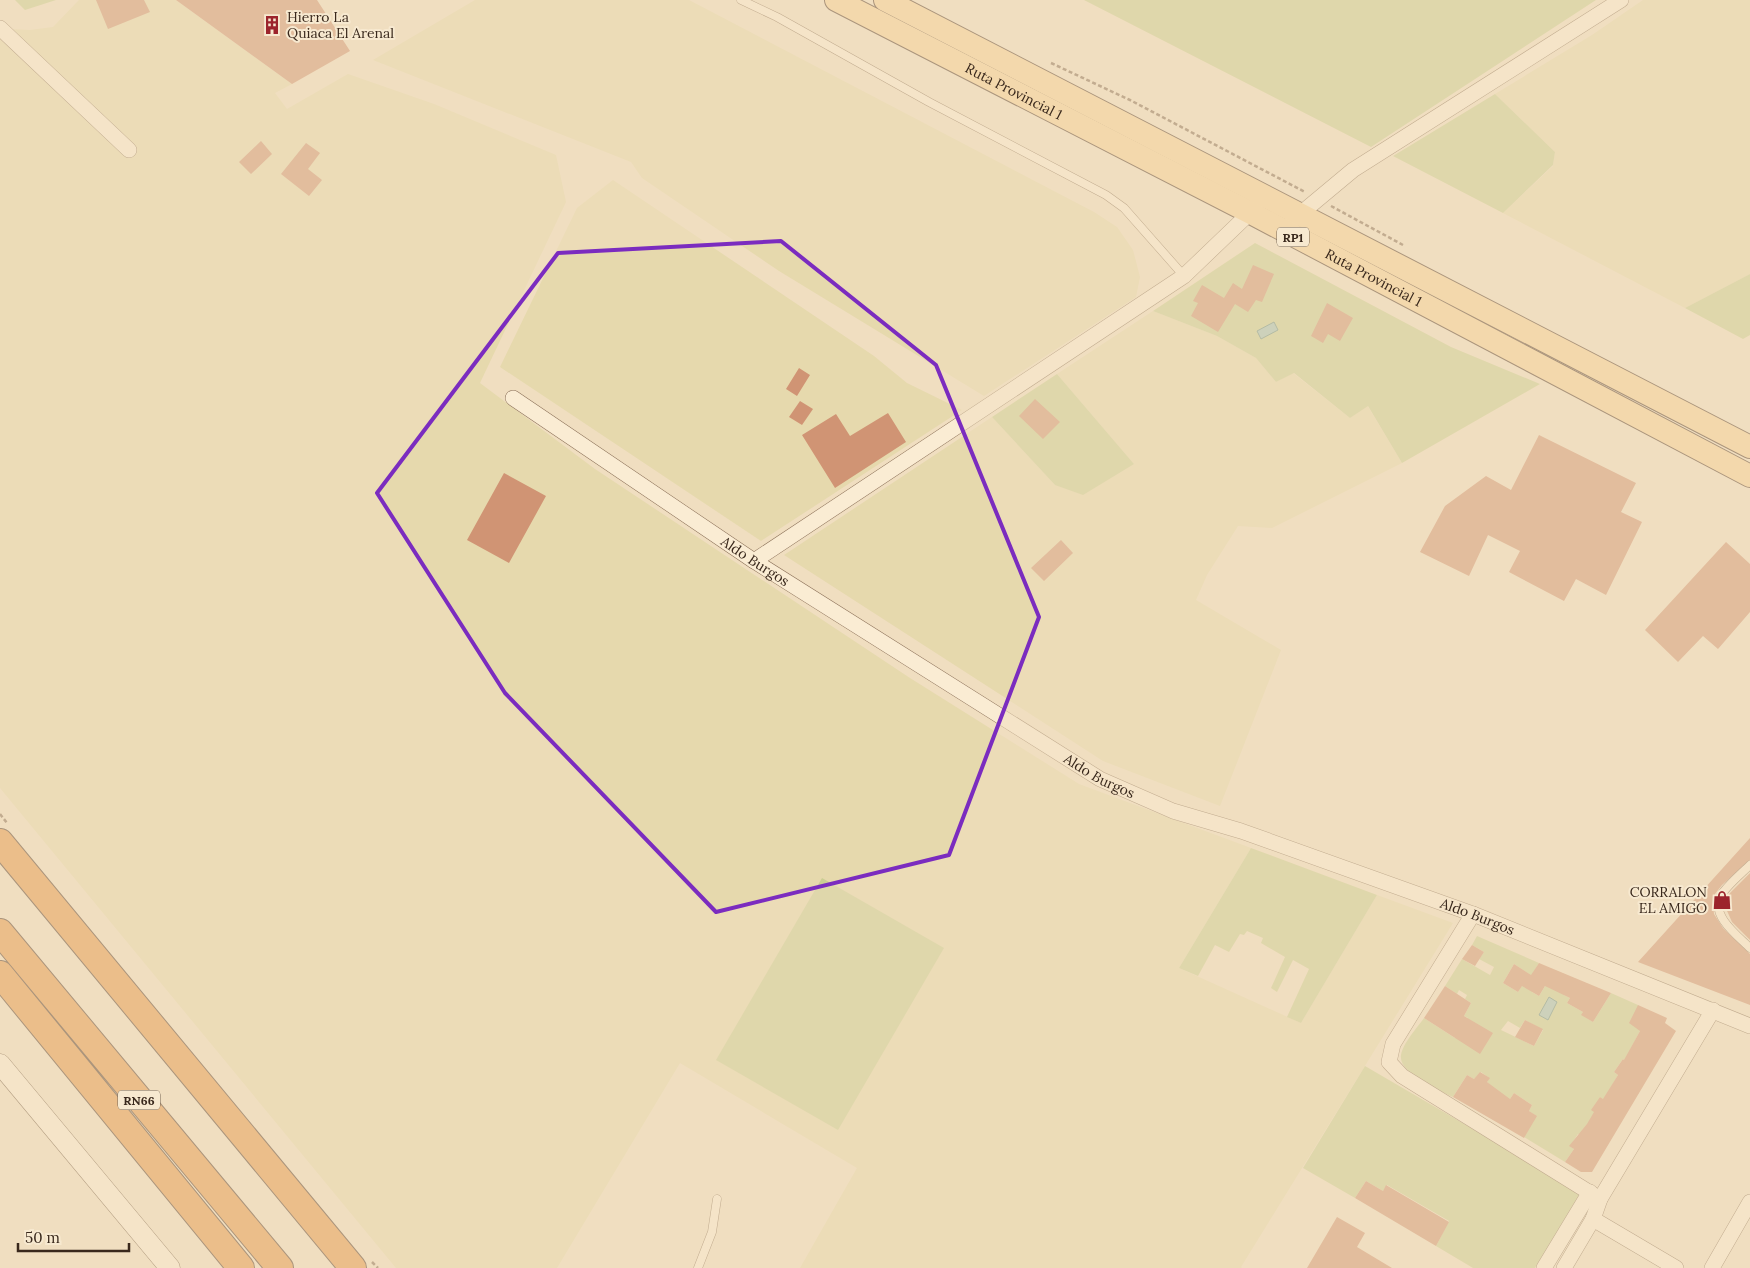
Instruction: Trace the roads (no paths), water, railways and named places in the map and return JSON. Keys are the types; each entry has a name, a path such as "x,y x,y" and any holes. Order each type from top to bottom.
{"highway":[{"path":"0,842 353,1268"},
{"name":"RN66","path":"0,932 280,1268"},
{"name":"RN66","path":"0,974 241,1268"}],"main road":[{"name":"Ruta Provincial 1","path":"836,0 1258,205 1299,214 1750,447"},
{"name":"Ruta Provincial 1","path":"885,0 1258,205 1283,231 1750,476"}],"street":[{"path":"1283,231 1317,198 1353,170 1621,0"},
{"path":"0,28 129,150"},
{"path":"754,561 1184,276 1258,205"},
{"name":"Aldo Burgos","path":"513,398 754,561 1100,779 1173,811 1241,831 1473,914 1750,1026"},
{"path":"1473,914 1393,1044 1389,1062 1402,1076 1595,1195"},
{"path":"1544,1268 1595,1195 1713,1010"},
{"path":"0,1064 170,1268"},
{"path":"1564,1268 1593,1219 1595,1195"},
{"path":"1712,1268 1750,1202"},
{"path":"1593,1219 1676,1268"}],"lane":[{"path":"741,0 777,17 929,102 1106,195 1124,208 1184,276"},
{"path":"1750,864 1720,897 1718,910 1726,923 1750,948"},
{"path":"698,1268 712,1232 718,1199"}],"water":[{"path":"1274,322 1278,330 1261,339 1257,331"},
{"path":"1549,997 1557,1002 1548,1020 1539,1015"}],"place":[{"name":"Hierro La Quiaca El Arenal","path":"272,25"},
{"name":"CORRALON EL AMIGO","path":"1722,900"}]}
